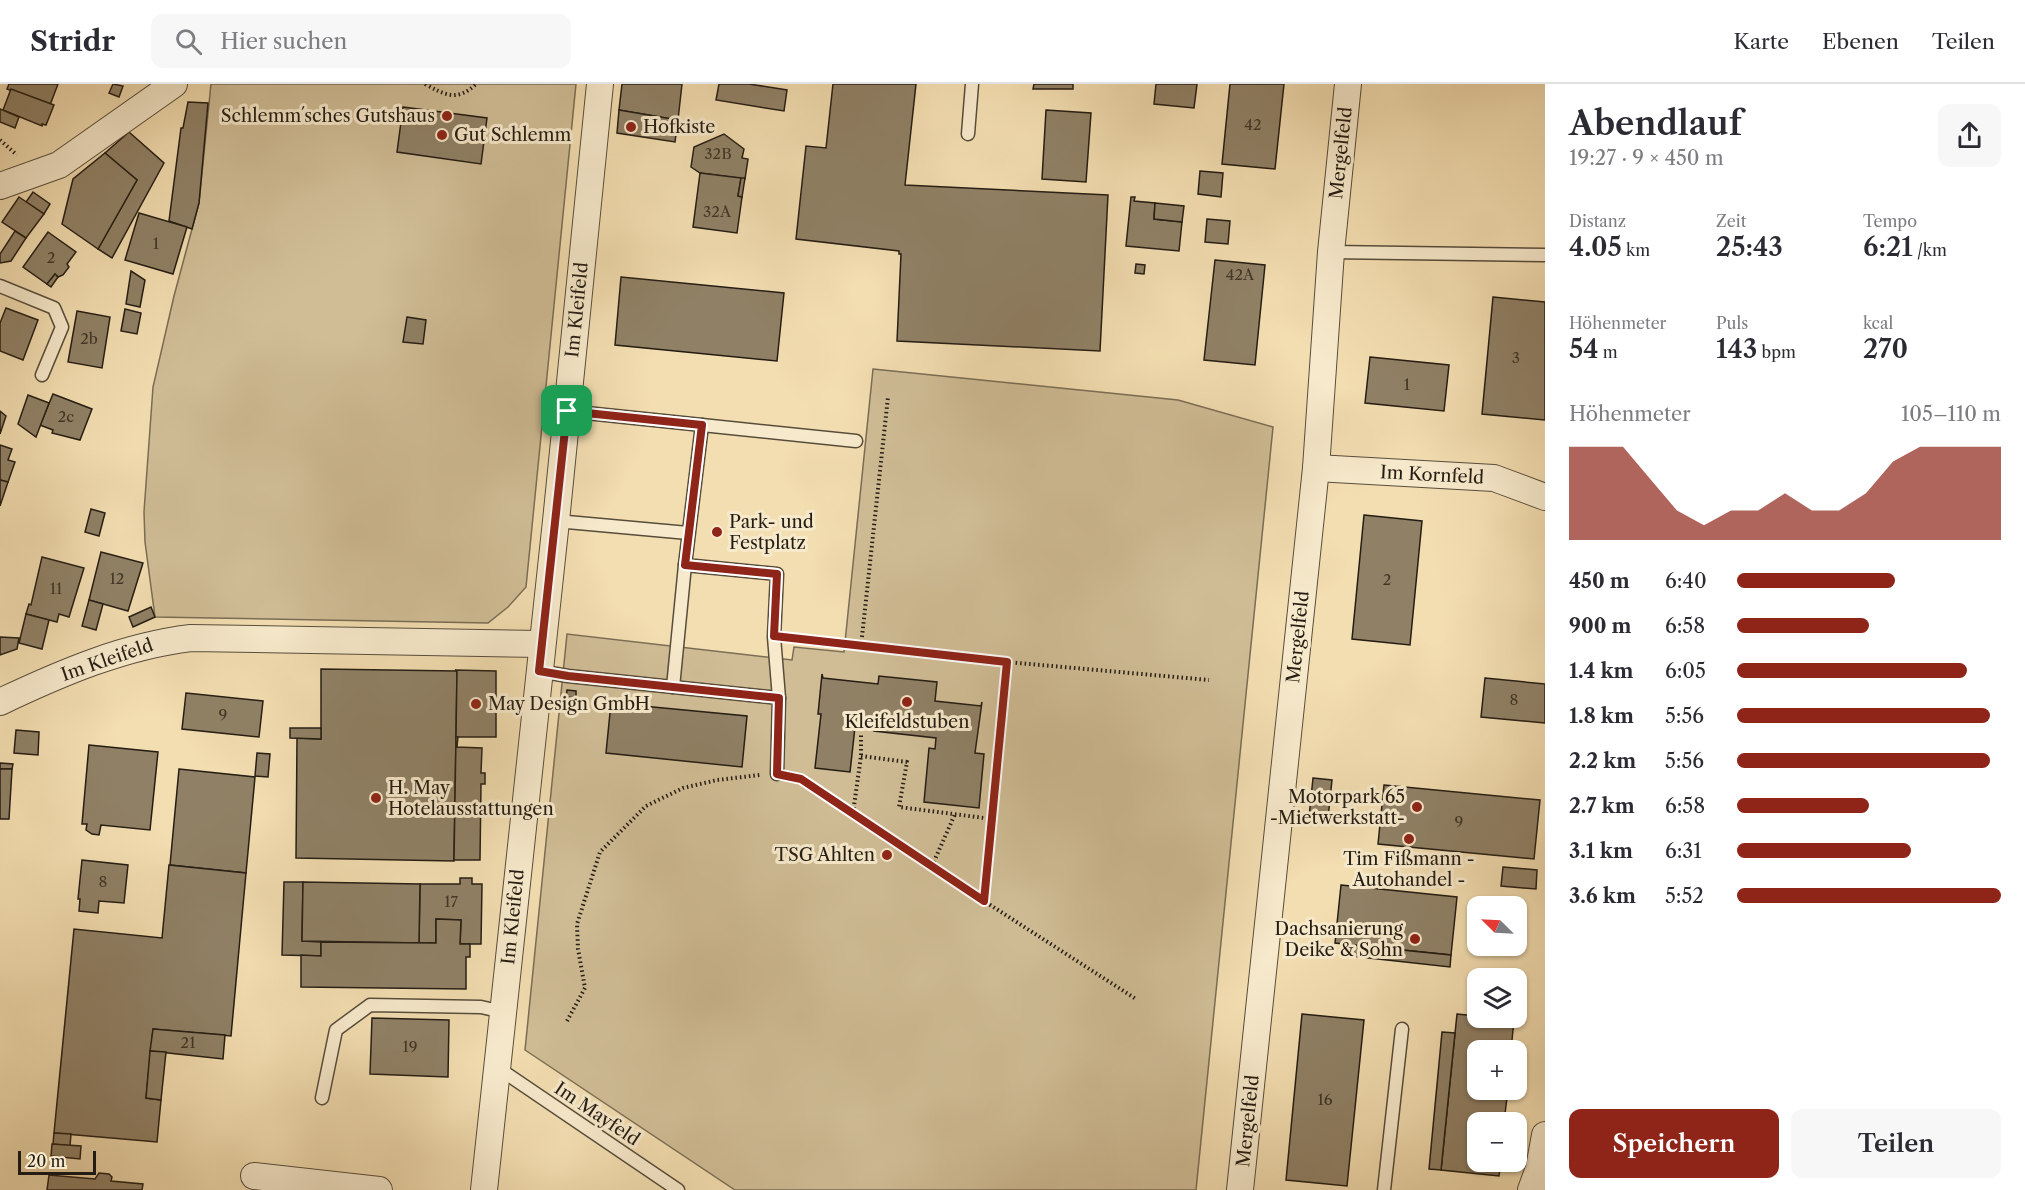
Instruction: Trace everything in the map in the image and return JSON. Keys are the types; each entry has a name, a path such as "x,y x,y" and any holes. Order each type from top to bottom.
{"street":[{"path":"0,186 59,165 174,84"},
{"name":"Im Kleifeld","path":"484,1190 556,521 600,84"},
{"name":"Mergelfeld","path":"1240,1190 1316,468 1330,252 1348,84"},
{"name":"Im Kornfeld","path":"1316,468 1494,478 1545,497"},
{"name":"Im Kleifeld","path":"0,702 113,655 143,645 191,638 542,644"},
{"path":"1531,1190 1539,1168 1545,1134"},
{"path":"254,1176 379,1190"}],"lane":[{"path":"968,134 972,84"},
{"path":"1330,252 1545,255"},
{"path":"0,286 54,308 62,327 42,375"},
{"path":"567,411 856,441"},
{"path":"673,687 688,533 702,425"},
{"path":"556,521 688,533"},
{"path":"685,565 777,574 774,636 779,698 777,774"},
{"path":"539,671 779,698"},
{"path":"322,1098 336,1030 370,1005 480,1007 503,1012"},
{"path":"1384,1190 1402,1029"},
{"name":"Im Mayfeld","path":"497,1067 678,1190"}],"path":[{"path":"425,84 448,95 459,95 476,84"},
{"path":"861,646 888,397"},
{"path":"774,636 1007,662 1209,680"},
{"path":"984,901 1007,662"},
{"path":"853,813 861,756 861,735"},
{"path":"861,756 907,762 899,807 992,819"},
{"path":"567,1021 585,988 578,949 577,924 600,852 646,806 683,788 717,780 777,774 801,779 1136,999"},
{"path":"932,866 955,814"}],"shaded area":[{"path":"211,84 576,84 526,587 508,607 488,623 155,617 145,542 144,512 153,387 199,203"},
{"name":"TSG Ahlten","path":"873,369 1178,400 1273,427 1196,1190 735,1190 525,1050 567,634 792,660 794,647 844,652"}],"building":[{"path":"9,84 58,84 50,105 7,89"},
{"path":"113,84 123,86 119,97 109,93"},
{"path":"622,84 682,84 678,120 619,110"},
{"path":"719,84 749,84 787,90 784,111 716,100"},
{"path":"833,84 916,84 905,185 1108,195 1100,351 897,341 901,254 899,251 796,239 806,146 826,148"},
{"path":"1034,84 1073,84 1073,89 1033,89"},
{"path":"1156,84 1197,84 1194,108 1154,104"},
{"path":"1230,84 1284,84 1275,169 1222,164"},
{"path":"11,89 54,105 46,125 42,124 42,126 3,110"},
{"path":"188,102 208,103 199,203 192,229 169,221 181,128 183,128"},
{"name":"Gut Schlemm","path":"403,107 487,118 481,164 397,152"},
{"path":"0,109 19,117 15,128 0,122"},
{"path":"619,110 678,120 675,142 617,133"},
{"path":"1046,110 1091,113 1086,182 1042,179"},
{"path":"129,132 164,163 112,258 98,249 137,180 105,153"},
{"path":"724,134 744,149 742,158 748,159 745,179 700,173 691,167 694,147"},
{"path":"105,153 137,180 98,249 62,224 73,179"},
{"path":"1200,171 1223,173 1221,197 1198,194"},
{"path":"700,173 741,178 738,196 742,197 737,233 693,227"},
{"path":"741,178 745,178 742,197 738,196"},
{"path":"33,192 50,204 44,214 26,202"},
{"path":"19,197 44,214 26,238 2,222"},
{"path":"1131,197 1135,197 1134,201 1155,203 1154,219 1182,222 1179,251 1126,246"},
{"path":"1155,203 1184,206 1182,222 1154,219"},
{"path":"139,213 187,227 173,274 125,260"},
{"path":"1207,219 1230,221 1228,244 1205,242"},
{"path":"15,231 26,238 11,261 0,263 0,254"},
{"path":"48,232 76,252 67,264 69,267 63,275 58,277 55,274 47,284 23,267"},
{"path":"1215,260 1265,265 1255,365 1204,360"},
{"path":"1136,264 1145,265 1144,274 1135,273"},
{"path":"131,271 145,280 140,307 126,304"},
{"path":"55,274 58,277 51,287 47,284"},
{"path":"621,277 784,293 777,361 615,345"},
{"path":"1493,297 1545,302 1545,420 1482,414"},
{"path":"6,308 38,320 23,360 0,351 0,323"},
{"path":"125,309 141,313 137,334 121,331"},
{"path":"77,311 110,317 102,368 68,362"},
{"path":"407,317 426,320 423,344 403,342"},
{"path":"1370,357 1449,365 1444,411 1365,403"},
{"path":"53,394 92,409 80,440 52,433 53,430 40,425"},
{"path":"28,395 49,403 36,437 18,424"},
{"path":"0,411 6,416 0,434"},
{"path":"0,445 12,449 8,460 15,462 8,482 0,480"},
{"path":"0,480 8,482 0,506"},
{"path":"91,509 105,513 99,536 85,532"},
{"path":"1364,515 1422,521 1410,645 1352,639"},
{"path":"101,552 143,563 128,611 89,600"},
{"path":"42,557 84,568 69,617 59,614 57,622 26,614 29,604 31,605"},
{"path":"89,600 103,604 96,630 82,626"},
{"path":"151,607 155,617 133,627 129,617"},
{"path":"26,614 49,620 42,649 19,643"},
{"path":"0,637 19,638 17,649 0,655"},
{"name":"H. May Hotelausstattungen","path":"321,669 457,671 454,861 296,858 297,738 321,739"},
{"path":"455,670 496,671 496,737 456,737 457,671"},
{"path":"822,674 823,678 878,684 879,676 937,682 935,701 981,706 982,702 975,753 984,754 979,808 924,802 929,748 935,749 936,738 874,731 875,720 856,718 850,772 815,768 821,714 818,714"},
{"path":"1485,678 1545,684 1545,723 1481,717"},
{"path":"567,690 576,691 576,698 566,697"},
{"path":"186,693 263,701 259,737 182,729"},
{"path":"611,703 747,716 742,767 606,753"},
{"path":"290,728 321,728 321,739 290,738"},
{"path":"16,730 39,732 38,755 14,753"},
{"path":"456,737 458,737 457,747 482,748 481,773 485,773 485,784 481,784 480,860 454,860"},
{"path":"89,745 158,752 150,830 101,825 99,835 86,830 87,824 82,824"},
{"path":"257,753 270,754 268,777 255,776"},
{"path":"0,763 13,764 12,769 0,769"},
{"path":"0,769 12,769 9,819 0,819"},
{"path":"179,769 255,777 246,873 170,865"},
{"path":"1313,778 1332,780 1328,818 1309,817"},
{"path":"1384,785 1540,800 1534,859 1378,844"},
{"path":"82,860 128,865 124,903 99,901 98,913 79,911"},
{"path":"169,865 246,873 231,1036 153,1029 146,1098 161,1100 157,1142 54,1133 74,929 162,938"},
{"path":"1503,867 1537,870 1536,889 1501,886"},
{"path":"460,878 472,878 472,884 482,884 481,944 460,944 461,920 436,919 436,943 419,943 420,884 460,884"},
{"path":"284,882 303,882 302,941 321,942 321,956 282,955"},
{"path":"303,882 420,884 419,943 302,941"},
{"path":"1341,885 1457,897 1451,955 1335,943"},
{"path":"436,919 461,920 460,944 470,944 470,957 466,957 466,989 301,987 301,955 321,956 321,942 436,943"},
{"path":"1352,945 1451,955 1450,967 1351,956"},
{"path":"1302,1014 1364,1020 1347,1186 1286,1180"},
{"path":"1457,1014 1467,1015 1467,1028 1513,1028 1512,1040 1467,1040 1467,1100 1507,1100 1505,1112 1467,1112 1467,1172 1500,1172 1499,1176 1441,1170"},
{"path":"372,1018 449,1020 448,1077 370,1074"},
{"path":"153,1029 225,1035 223,1059 150,1051"},
{"path":"1442,1032 1455,1033 1441,1170 1429,1169"},
{"path":"150,1051 166,1052 161,1100 146,1098"},
{"path":"54,1133 71,1134 70,1146 53,1144"},
{"path":"52,1144 81,1146 80,1159 51,1156"},
{"path":"99,1173 109,1174 112,1177 111,1181 143,1184 142,1190 47,1190 49,1175 95,1179"}],"place":[{"name":"Schlemm´sches Gutshaus","path":"447,116"},
{"name":"Hofkiste","path":"631,127"},
{"name":"Gut Schlemm","path":"442,135"},
{"name":"Park- und Festplatz","path":"717,532"},
{"name":"Kleifeldstuben","path":"907,702"},
{"name":"May Design GmbH","path":"476,704"},
{"name":"H. May Hotelausstattungen","path":"376,798"},
{"name":"Motorpark 65 -Mietwerkstatt-","path":"1417,807"},
{"name":"Tim Fißmann - Autohandel -","path":"1409,839"},
{"name":"TSG Ahlten","path":"887,855"},
{"name":"Dachsanierung Deike & Sohn","path":"1415,939"}],"route":[{"path":"567,411 702,425 685,565 777,574 774,636 1007,662 984,901 801,779 777,774 779,698 539,671 567,411"}]}
